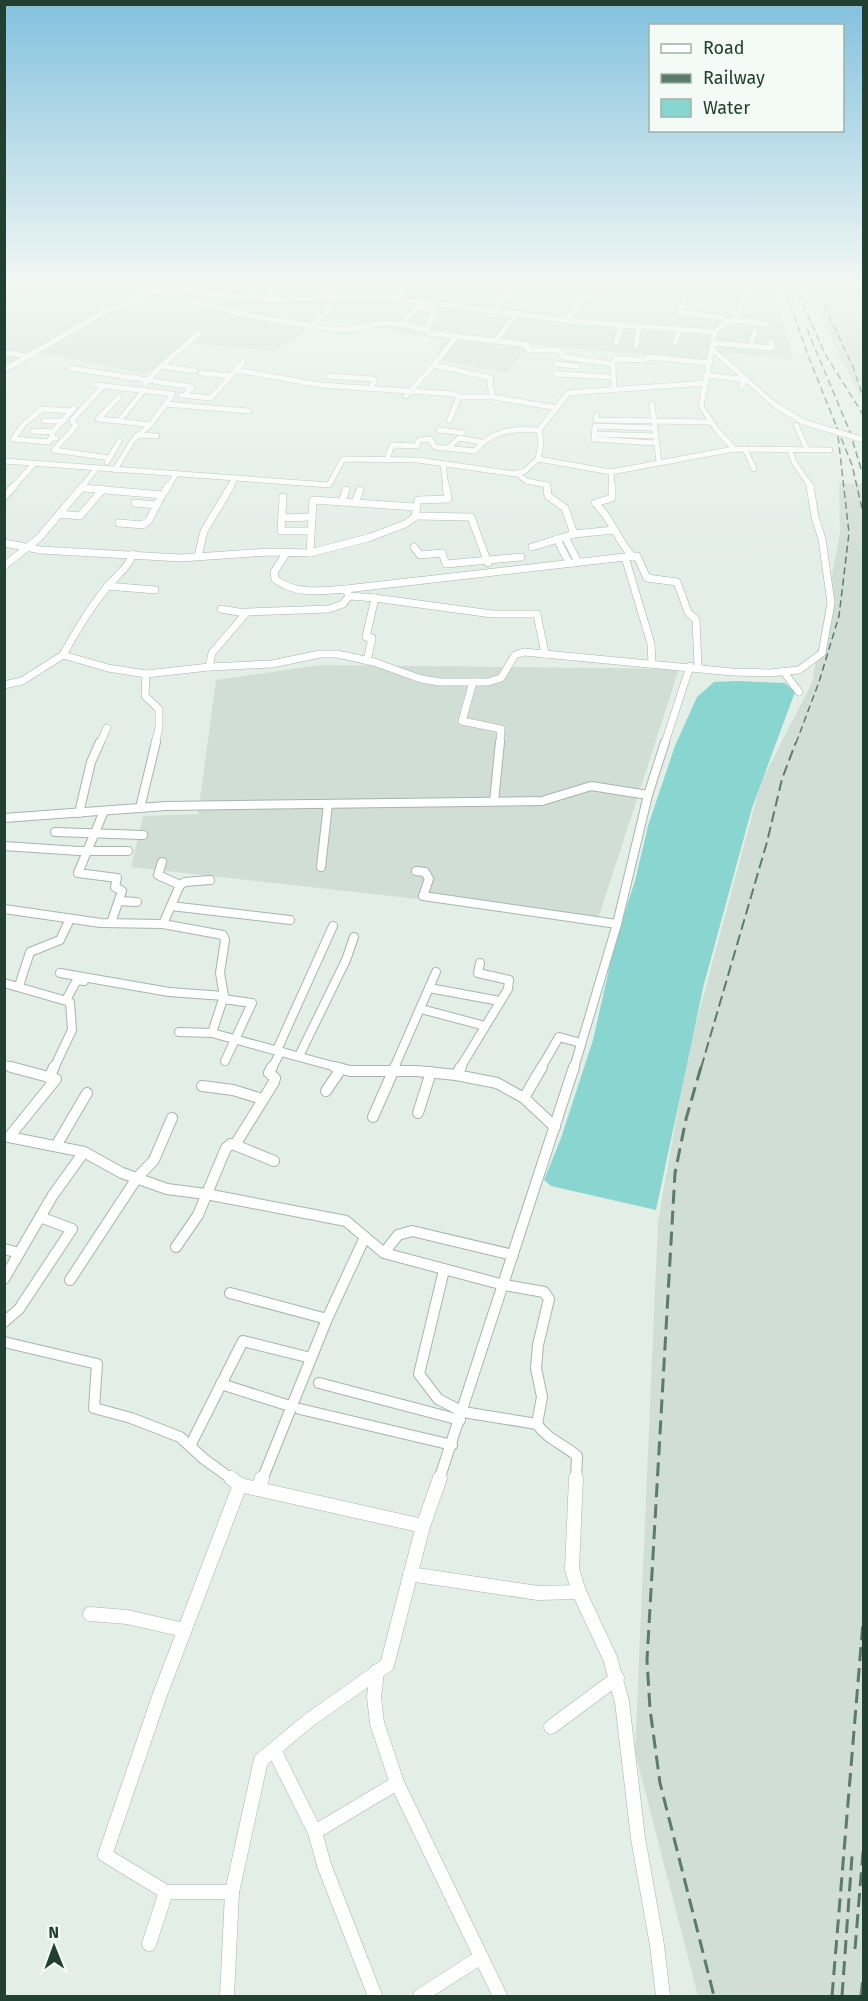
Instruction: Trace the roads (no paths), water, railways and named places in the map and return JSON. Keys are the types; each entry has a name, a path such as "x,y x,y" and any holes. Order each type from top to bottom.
{"street":[{"path":"126,377 192,387 185,395"},
{"path":"111,429 150,377"},
{"path":"204,407 231,377"},
{"path":"277,377 320,385 454,394 459,398 493,397 557,408"},
{"path":"348,377 372,379 374,380 372,388"},
{"path":"406,396 423,377"},
{"path":"488,377 491,378 490,386 493,397"},
{"path":"612,377 614,388"},
{"path":"707,377 702,406 721,438 735,449"},
{"path":"727,377 740,379 744,383 741,386"},
{"path":"743,377 775,405 803,422 864,440"},
{"path":"5,461 329,485 341,460 418,460 518,473 525,471 538,459 542,447 539,430 568,393 706,383"},
{"path":"109,458 55,451 77,424 72,421 74,418 100,386 211,398"},
{"path":"115,470 137,435 150,425 173,394"},
{"path":"93,425 119,397"},
{"path":"449,422 459,398"},
{"path":"165,404 249,411"},
{"path":"652,404 659,462"},
{"path":"42,409 74,409 64,421 49,442 13,439 24,424 42,409"},
{"path":"98,418 150,425"},
{"path":"655,439 594,434 596,420 654,424 711,422"},
{"path":"44,421 64,421"},
{"path":"796,425 807,449"},
{"path":"387,459 392,445 417,446 419,440 430,439 435,447 475,452 481,442 500,432 514,429 539,430"},
{"path":"439,430 487,438"},
{"path":"33,431 64,439"},
{"path":"137,435 157,436"},
{"path":"461,435 466,442 481,442"},
{"path":"448,448 461,435"},
{"path":"4,566 12,557 29,547 109,458 119,442"},
{"path":"538,459 611,472 735,449 830,450"},
{"path":"745,449 754,469"},
{"path":"63,655 108,668 146,674 209,667 272,664 320,654 337,654 367,661 421,680 440,682 488,682 501,678 514,655 524,652 732,672 799,670 822,653 831,603 812,488 794,462 789,449"},
{"path":"4,497 34,464"},
{"path":"443,464 448,499 447,516"},
{"path":"271,481 274,472"},
{"path":"611,472 612,498 595,503 603,510 629,557 651,644 652,663"},
{"path":"518,473 525,481 547,485 548,496 565,508 574,534"},
{"path":"165,490 176,474"},
{"path":"198,556 204,531 235,478"},
{"path":"82,488 162,495 149,520 142,525 119,523"},
{"path":"59,514 80,516 103,489"},
{"path":"342,502 346,490"},
{"path":"355,503 360,490"},
{"path":"283,497 281,531 311,531"},
{"path":"415,516 418,500 448,499"},
{"path":"310,553 312,500 415,507"},
{"path":"135,503 156,505"},
{"path":"4,543 41,550 181,558 287,552 310,553 368,538 405,524 415,516 471,517 492,572"},
{"path":"282,518 312,517"},
{"path":"544,566 534,547 574,534 614,530"},
{"path":"565,537 578,562"},
{"path":"557,539 569,563"},
{"path":"414,547 420,555 442,553 446,564 521,557"},
{"path":"287,552 274,572 275,579 282,586 348,592 375,598 492,614 537,615 545,654"},
{"path":"4,685 22,681 63,655 114,577 126,571 133,554"},
{"path":"227,1996 232,1892 261,1760 308,1721 387,1665 423,1526 462,1416 555,1127 617,924 648,795 694,667 696,620 688,612 677,582 671,579 646,578 637,556 492,572 348,592"},
{"path":"108,586 155,590"},
{"path":"221,609 244,614 281,610 329,609 343,604 348,592"},
{"path":"367,661 372,638 366,637 375,598"},
{"path":"209,667 212,653 244,614"},
{"path":"783,671 799,692"},
{"path":"140,807 159,728 159,709 145,696 146,674"},
{"path":"473,682 462,722 501,729 494,801"},
{"path":"79,813 92,769 91,762 107,728"},
{"path":"4,818 140,807 542,801 591,786 648,795"},
{"path":"321,867 328,804"},
{"path":"104,811 79,875 115,876 115,887 122,891 111,923"},
{"path":"55,832 142,835"},
{"path":"4,846 128,851"},
{"path":"162,862 158,875 162,879 177,881 180,885"},
{"path":"416,870 425,872 429,879 423,896 617,924"},
{"path":"163,924 180,885 185,882 210,880"},
{"path":"119,902 137,902"},
{"path":"171,906 290,920"},
{"path":"4,909 111,923 163,924 219,933 225,937 220,973 223,997 212,1033"},
{"path":"19,986 30,952 60,940 70,919"},
{"path":"235,1145 274,1082 269,1073 333,926"},
{"path":"299,1056 346,960 354,937"},
{"path":"456,1075 508,989 509,980 478,974 480,963"},
{"path":"373,1117 436,972"},
{"path":"60,973 169,992 223,997 252,1003 225,1061"},
{"path":"66,1000 77,980 86,981 88,978"},
{"path":"4,983 70,1002 72,1029 49,1078"},
{"path":"429,988 500,1001"},
{"path":"421,1009 485,1026"},
{"path":"179,1032 212,1033 350,1071 432,1072 497,1083 524,1098 555,1127"},
{"path":"524,1098 559,1037 581,1043"},
{"path":"4,1065 56,1079 6,1138"},
{"path":"326,1091 341,1069"},
{"path":"418,1113 432,1072"},
{"path":"202,1086 233,1090 262,1099"},
{"path":"56,1146 87,1093"},
{"path":"70,1280 137,1178 154,1160 172,1118"},
{"path":"6,1138 84,1152 167,1190 206,1194 346,1221 384,1253 504,1285 544,1292 549,1299 537,1356 536,1368 542,1397 537,1424 544,1435 564,1445 577,1456 572,1569 579,1592 596,1625 617,1678 625,1720 640,1861 663,1996"},
{"path":"176,1247 185,1238 226,1148 231,1144 235,1145 274,1161"},
{"path":"4,1279 40,1217 84,1152"},
{"path":"4,1322 19,1309 72,1230 40,1217"},
{"path":"384,1253 396,1236 402,1232 412,1231 513,1256"},
{"path":"258,1489 295,1408 310,1358 365,1237"},
{"path":"4,1249 19,1253"},
{"path":"444,1270 419,1374 438,1399 462,1416"},
{"path":"230,1293 327,1319"},
{"path":"190,1446 243,1341 310,1358"},
{"path":"4,1342 97,1364 94,1408 131,1418 180,1437 240,1485 423,1526"},
{"path":"319,1383 462,1416 537,1424"},
{"path":"221,1384 295,1408 452,1445"},
{"path":"232,1892 166,1892 105,1855 159,1697 240,1485"},
{"path":"411,1574 538,1593 579,1592"},
{"path":"90,1614 127,1617 184,1630"},
{"path":"377,1671 374,1697 377,1722 397,1783 500,1996"},
{"path":"551,1727 617,1678"},
{"path":"274,1750 315,1832 324,1865 375,1996"},
{"path":"315,1832 397,1783"},
{"path":"149,1944 166,1892"},
{"path":"420,1996 481,1957"}],"water":[{"path":"714,682 785,683 795,692 752,808 704,984 656,1210 551,1186 544,1180 561,1138 593,1040 615,943 635,881 648,826 675,746 697,697"}],"railway":[{"path":"817,377 837,428"},
{"path":"827,377 850,432 862,472"},
{"path":"840,377 864,416"},
{"path":"856,377 864,400"},
{"path":"796,743 819,682 839,616 849,533 837,428"},
{"path":"837,428 852,465 864,517"},
{"path":"701,1068 767,842 782,779 796,742"},
{"path":"701,1067 686,1119 675,1173 647,1660 650,1709 660,1783 714,1996"},
{"path":"832,1996 864,1610"},
{"path":"855,1949 864,1840"},
{"path":"842,1996 852,1856"},
{"path":"861,1996 864,1969"}]}
